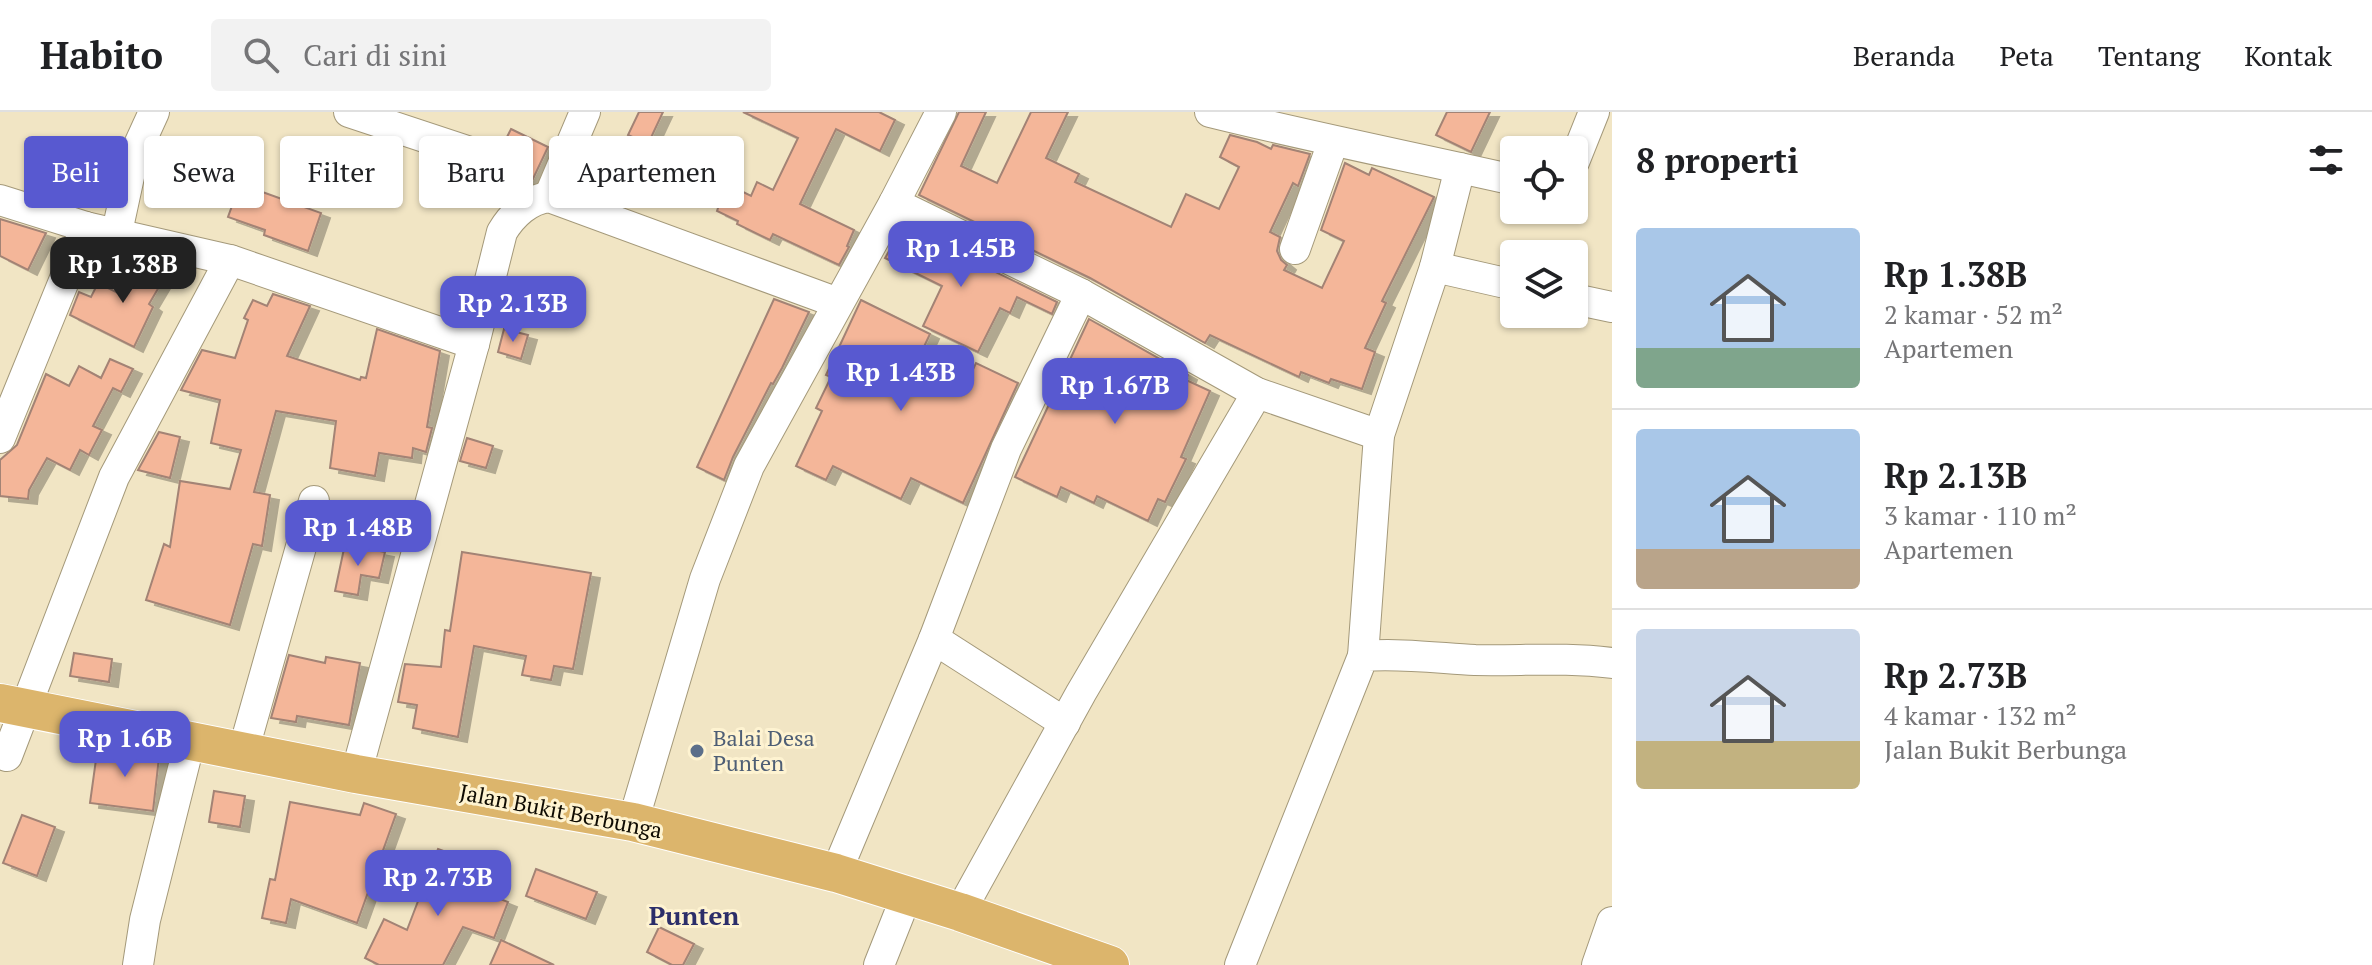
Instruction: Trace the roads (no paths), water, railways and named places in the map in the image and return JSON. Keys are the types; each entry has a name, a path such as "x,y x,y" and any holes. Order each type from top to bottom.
{"main road":[{"name":"Jalan Bukit Berbunga","path":"12,706 356,774 633,822 836,873 960,912 1110,965"}],"street":[{"path":"117,232 133,158 154,112"},
{"path":"349,112 422,136"},
{"path":"575,136 585,112"},
{"path":"633,822 705,579 743,480 941,112"},
{"path":"1210,112 1333,142 1500,177"},
{"path":"1584,136 1594,112"},
{"path":"1295,249 1333,142"},
{"path":"1240,965 1363,656 1379,435 1435,267 1460,168"},
{"path":"356,774 502,232 510,218 521,209 539,198 549,197"},
{"path":"0,200 86,227 230,260 474,344"},
{"path":"894,203 1081,294 1257,393 1379,435"},
{"path":"579,208 838,303"},
{"path":"0,438 86,227"},
{"path":"2,761 12,706 114,477 230,260"},
{"path":"1435,267 1500,282"},
{"path":"836,873 934,639 1006,449 1081,294"},
{"path":"1588,302 1612,307"},
{"path":"960,912 1065,723 1257,393"},
{"path":"243,752 314,501"},
{"path":"934,639 1065,723"},
{"path":"1363,656 1477,660 1576,658 1612,663"},
{"path":"138,965 145,920 190,741"},
{"path":"879,965 906,897"},
{"path":"1597,965 1612,922"}],"place":[{"name":"Balai Desa Punten","path":"697,751"}],"district":[{"name":"Punten","path":"694,916"}]}
